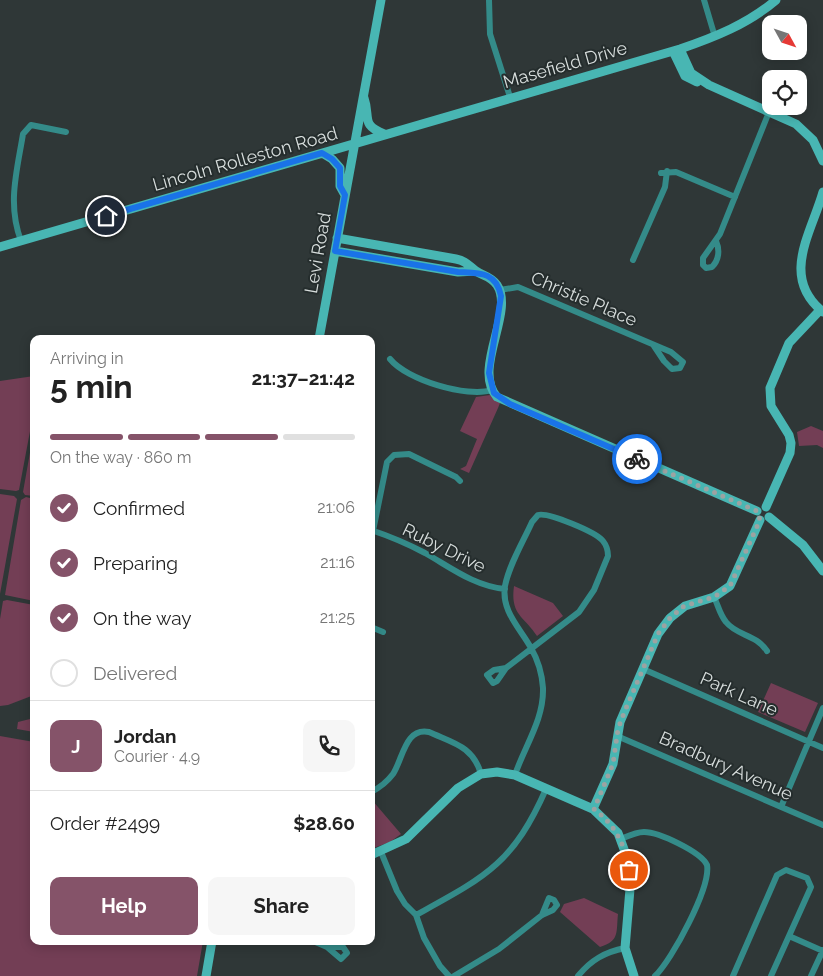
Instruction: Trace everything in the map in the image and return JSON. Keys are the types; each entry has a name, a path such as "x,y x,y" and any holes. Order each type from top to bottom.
{"street":[{"name":"Levi Road","path":"320,335 381,0"},
{"path":"489,0 490,34 510,97"},
{"path":"704,0 715,37"},
{"name":"Masefield Drive","path":"354,144 510,97 677,50 715,37 753,18 776,0"},
{"path":"677,50 685,76 690,80 709,85 762,109"},
{"path":"363,98 368,109 367,122 370,127 384,134"},
{"path":"716,241 768,115"},
{"path":"776,115 796,124 808,133 816,144 823,161"},
{"path":"21,241 14,224 12,205 23,134 31,125 66,132"},
{"name":"Lincoln Rolleston Road","path":"0,247 354,144"},
{"path":"322,153 332,159 340,168 340,186 345,195"},
{"path":"633,260 665,186 664,172 676,172 735,197"},
{"path":"594,809 613,764 617,736 624,713 658,634 670,618 684,606 714,597 734,581 762,516 760,508 766,507 790,453 791,443 789,435 771,406 770,388 789,343 822,311 802,283 800,273 801,253 821,207 823,192"},
{"path":"337,238 464,261 476,271 490,277 500,290 501,305 489,373 492,390 497,397 762,516 794,536 823,571"},
{"path":"335,251 458,272 476,271"},
{"path":"409,264 412,251"},
{"name":"Christie Place","path":"500,290 518,287 654,346"},
{"path":"390,359 399,368 441,386 475,393 492,390"},
{"path":"375,517 387,462 394,455 409,454 456,477 460,482"},
{"path":"506,668 532,649 571,620 585,605 607,561 606,547 596,535 548,514 538,515 532,522 505,589 509,613 532,649 540,672 543,698 539,717 515,775"},
{"name":"Ruby Drive","path":"375,532 424,552 453,571 491,587 505,589"},
{"path":"714,597 725,621 732,628 756,639 768,651"},
{"path":"375,629 382,632"},
{"name":"Park Lane","path":"643,668 823,748"},
{"path":"781,807 823,708"},
{"path":"375,789 393,774 410,738 422,731 429,732 468,750 476,759 481,774"},
{"name":"Bradbury Avenue","path":"617,736 823,825"},
{"path":"375,854 406,839 458,788 481,774 498,772 515,775 594,809 607,820 621,839 628,860 630,878 625,948 634,976"},
{"path":"416,915 474,881 504,858 528,826 546,789"},
{"path":"621,839 637,833 648,832 696,852 707,865 706,881 678,945 655,976"},
{"path":"381,852 394,885 405,904 416,915 424,938 440,966 450,976"},
{"path":"733,976 777,875 786,870 807,878 811,887 771,976"},
{"path":"454,976 499,949 542,916"},
{"path":"789,936 823,951 811,976"},
{"path":"206,976 211,945"},
{"path":"322,945 327,947"},
{"path":"578,976 587,965 603,954 625,948"}],"shaded area":[{"path":"30,377 30,431 19,490 16,491 0,489 0,381"},
{"path":"490,395 500,403 469,473 460,469 466,466 477,439 460,431 476,397"},
{"path":"811,426 823,431 823,448 817,445 799,446 797,432"},
{"path":"30,453 30,496 25,495 23,492"},
{"path":"0,494 14,496 17,499 0,594"},
{"path":"26,497 30,498 30,600 5,595 21,500"},
{"path":"514,586 553,603 563,616 537,636 516,609 513,596"},
{"path":"3,601 30,604 30,697 0,706 0,619"},
{"path":"771,683 818,703 805,732 758,712"},
{"path":"30,719 30,731 17,729 18,722"},
{"path":"0,736 30,741 30,945 202,945 197,976 0,976"},
{"path":"375,804 401,834 390,842 375,848"},
{"path":"584,898 618,914 616,935 606,945 600,947 560,912 564,904"}],"way so far":[{"path":"629,870 628,860 618,833 594,809 613,764 618,729 663,625 684,606 714,597 730,586 734,581 760,520 757,511 637,459"}],"route":[{"path":"106,216 322,153 332,159 340,168 340,186 345,195 335,251 458,272 468,273 476,271 490,277 500,290 501,296 489,373 490,385 497,397 637,459"}]}
